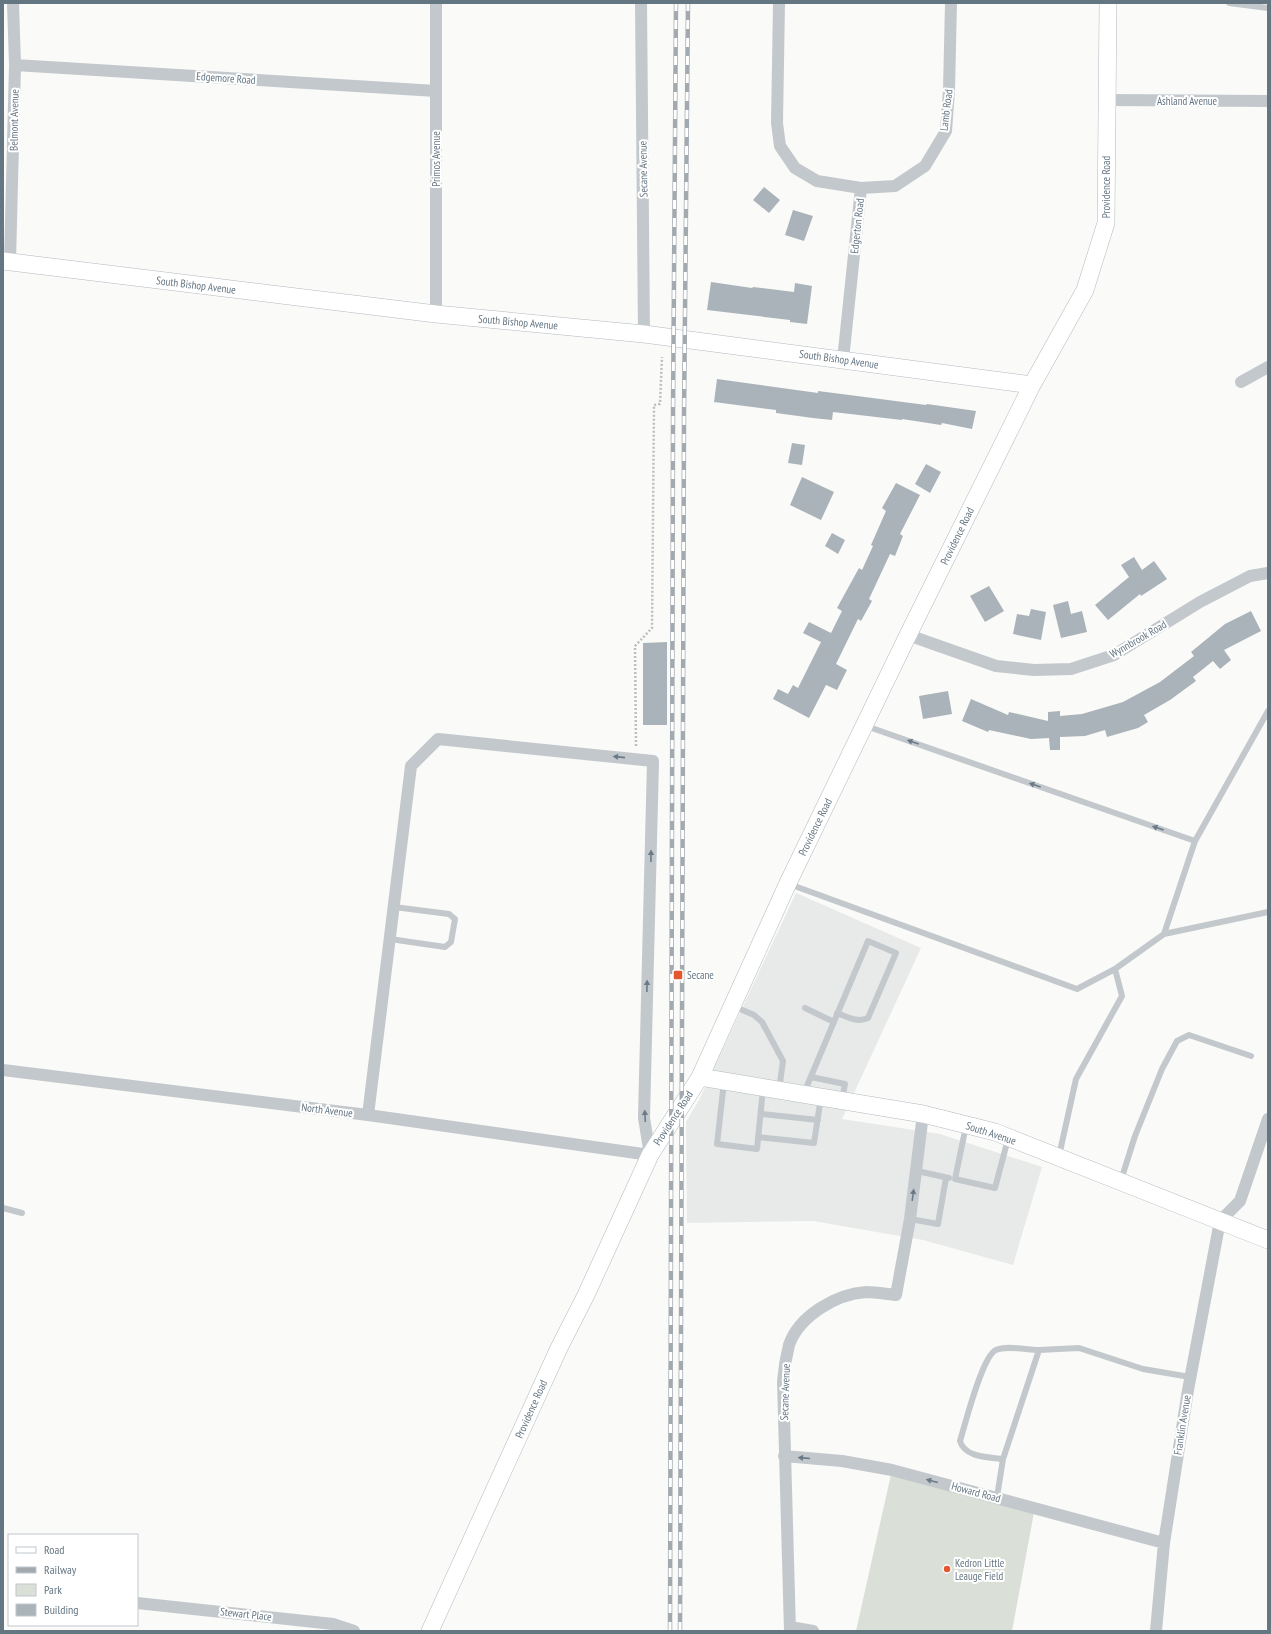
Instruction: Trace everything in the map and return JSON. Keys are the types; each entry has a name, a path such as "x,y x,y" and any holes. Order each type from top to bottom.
{"street":[{"name":"Belmont Avenue","path":"7,261 15,65 13,3"},
{"name":"Primos Avenue","path":"436,3 436,314"},
{"name":"Secane Avenue","path":"641,3 644,334"},
{"name":"Edgerton Road","path":"780,3 777,123 780,146 795,168 817,181 861,188 843,360"},
{"name":"Lamb Road","path":"861,188 895,186 925,166 946,131 949,90 951,3"},
{"name":"Providence Road","path":"430,1631 559,1348 586,1294 650,1155 700,1076 788,884 908,635 1032,385 1085,290 1106,223 1108,3"},
{"name":"Edgemore Road","path":"15,65 436,91"},
{"name":"Ashland Avenue","path":"1106,100 1268,101"},
{"name":"South Bishop Avenue","path":"7,261 436,314 644,334 1032,385"},
{"path":"1241,382 1268,367"},
{"name":"Wynnbrook Road","path":"908,635 996,666 1034,670 1071,669 1114,655 1200,602 1250,576 1268,573"},
{"path":"368,1115 411,766 438,739 653,761 644,1118 650,1155"},
{"name":"North Avenue","path":"3,1070 368,1115 650,1155"},
{"name":"South Avenue","path":"700,1076 923,1114 995,1132 1268,1240"},
{"name":"Secane Avenue","path":"790,1629 784,1456 783,1381 785,1364 798,1328 821,1306 835,1299 865,1292 896,1295 910,1219 923,1114"},
{"path":"1220,1221 1240,1201 1268,1119"},
{"name":"Franklin Avenue","path":"1156,1631 1164,1543 1190,1376 1220,1221"},
{"name":"Howard Road","path":"784,1456 842,1461 892,1470 1164,1543"},
{"name":"Stewart Place","path":"138,1603 333,1624 354,1631"},
{"path":"790,1629 813,1631"}],"lane":[{"path":"1229,3 1268,8"},
{"path":"1164,934 1195,841 1268,711"},
{"path":"864,725 1195,841"},
{"path":"788,884 1077,989 1115,969 1164,934 1268,912"},
{"path":"390,939 444,947 451,942 455,919 449,914 394,907"},
{"path":"804,1093 837,1013 868,941 896,953 868,1018 862,1021 857,1021 837,1013"},
{"path":"1059,1157 1076,1079 1122,996 1115,969"},
{"path":"724,1080 717,1144 757,1149 761,1114 783,1061 762,1022 754,1015 732,1006"},
{"path":"805,1008 834,1022"},
{"path":"1120,1182 1140,1123 1162,1069 1177,1041 1189,1035 1251,1056"},
{"path":"811,1077 845,1084 842,1100"},
{"path":"758,1138 814,1143 822,1096"},
{"path":"761,1114 818,1120"},
{"path":"955,1179 967,1125"},
{"path":"917,1171 995,1188 1008,1137"},
{"path":"910,1219 938,1224 946,1178"},
{"path":"3,1208 22,1213"},
{"path":"1004,1459 967,1452 962,1447 960,1441 984,1363 994,1350 1002,1348 1039,1350 1079,1348 1143,1369 1190,1376"},
{"path":"997,1498 1004,1459 1039,1350"}],"path":[{"path":"636,759 635,646 652,628 654,405 660,404 662,357"}],"shaded area":[{"path":"796,893 921,948 842,1119 940,1134 1042,1167 1013,1265 923,1240 813,1221 687,1223 686,1122 700,1098"}],"green space":[{"name":"Kedron Little Leauge Field","path":"892,1470 1035,1507 1012,1631 856,1631"}],"building":[{"path":"764,187 780,200 769,213 753,200"},
{"path":"793,210 813,216 804,241 785,235"},
{"path":"711,282 794,292 795,283 812,286 807,324 790,322 790,320 707,310"},
{"path":"717,379 818,393 818,391 976,411 972,429 942,423 941,425 902,419 833,412 832,420 813,418 776,413 776,410 714,402"},
{"path":"792,443 805,445 802,465 788,463"},
{"path":"926,464 941,472 930,493 915,484"},
{"path":"802,477 834,492 821,520 790,505"},
{"path":"896,483 920,495 900,534 903,536 895,556 890,554 869,599 872,601 861,621 858,619 836,664 847,670 837,690 826,685 809,718 773,699 778,689 788,694 793,685 798,688 821,642 803,633 809,622 831,633 842,611 837,608 859,568 862,570 886,511 882,508"},
{"path":"832,533 845,540 838,554 825,546"},
{"path":"1134,557 1142,570 1154,561 1167,579 1141,596 1140,594 1108,620 1095,605 1129,577 1121,565"},
{"path":"989,586 1004,611 985,622 970,596"},
{"path":"1068,601 1071,614 1082,611 1087,632 1061,638 1053,605"},
{"path":"1031,609 1046,612 1041,640 1013,634 1017,614 1029,616"},
{"path":"1251,611 1261,631 1224,650 1231,660 1220,669 1213,661 1193,677 1196,681 1170,700 1144,715 1148,722 1138,728 1107,737 1105,730 1085,736 1060,737 1060,750 1050,750 1049,738 1031,739 989,730 988,732 962,721 971,699 1008,715 1009,712 1048,721 1048,712 1060,711 1060,716 1082,714 1123,702 1160,682 1194,656 1191,652 1225,624"},
{"path":"667,642 667,725 643,725 643,643"},
{"path":"948,691 952,714 923,719 919,696"}],"railway":[{"path":"670,1631 673,416 676,3"},
{"path":"680,1631 684,416 688,3"}],"place":[{"name":"Secane","path":"678,975"},
{"name":"Kedron Little Leauge Field","path":"947,1569"}]}
